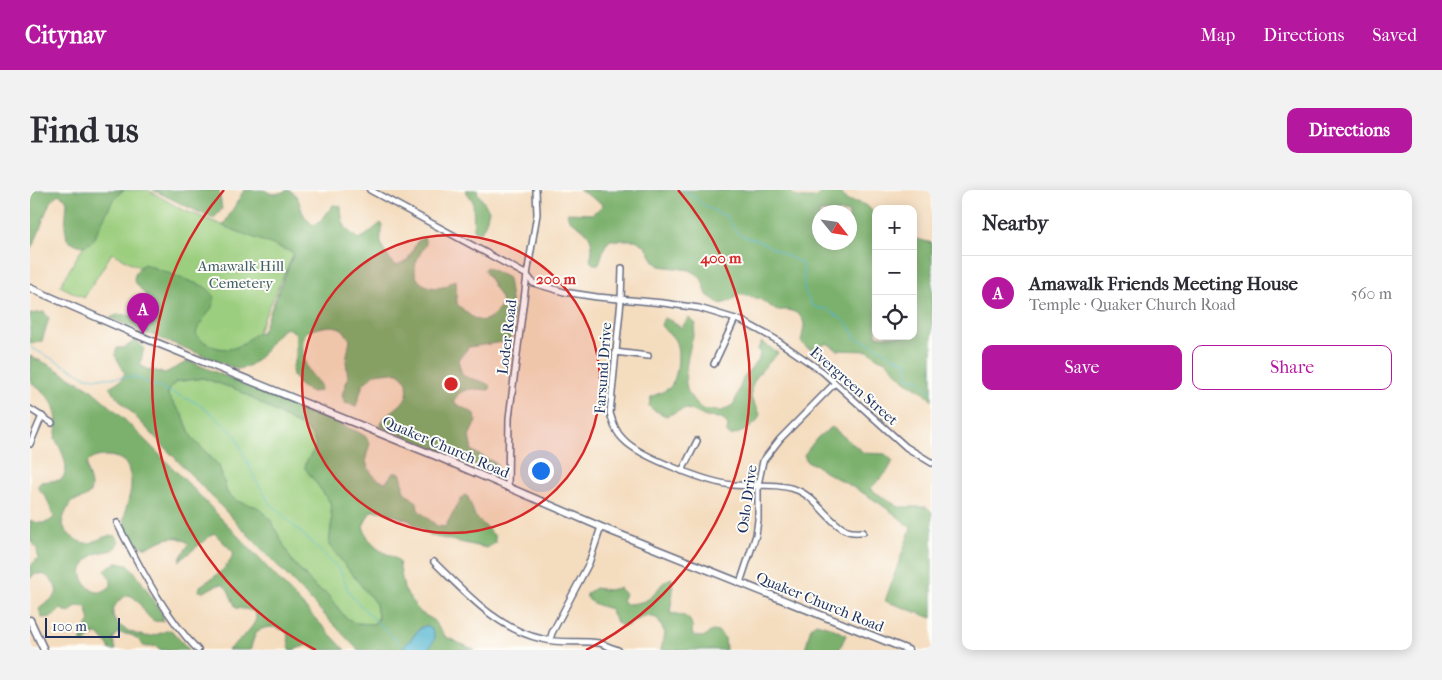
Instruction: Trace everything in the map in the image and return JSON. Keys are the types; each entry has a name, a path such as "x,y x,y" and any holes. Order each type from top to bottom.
{"street":[{"name":"Evergreen Street","path":"370,190 527,275 533,283 564,292 699,308 735,319 775,338 823,372 906,447 932,463"},
{"name":"Loder Road","path":"508,488 509,418 527,275 537,214 536,190"},
{"name":"Farsund Drive","path":"622,268 621,300 610,413 612,423 617,432 632,447 707,480 724,484 784,486 800,491 842,529 850,532 863,532"},
{"name":"Quaker Church Road","path":"30,288 135,334 233,372 601,527 908,650"},
{"path":"714,364 735,319"},
{"path":"615,352 648,356"},
{"name":"Oslo Drive","path":"740,583 756,535 758,485 763,461 780,439 835,383"},
{"path":"30,409 52,423"},
{"path":"30,444 42,416"},
{"path":"682,470 697,441"},
{"path":"117,523 138,563 181,632 198,650"},
{"path":"550,640 552,632 589,563 601,527"},
{"path":"434,562 493,618 524,634 543,640 600,644 618,650"},
{"path":"30,620 44,650"}],"green space":[{"path":"30,190 124,190 114,198 93,240 83,246 67,239 65,227 67,202 65,198 58,194 49,206 38,235 30,249"},
{"name":"Amawalk Hill Cemetery","path":"116,190 148,190 181,209 294,253 241,368 182,346 156,276 112,253 84,298 60,286"},
{"path":"153,190 219,190 222,209 214,218 211,218"},
{"path":"244,190 265,190 274,194 288,190 292,192 297,197 302,212 313,225 320,222 333,205 341,206 344,225 358,239 365,236 381,223 383,225 381,232 382,247 396,266 407,261 417,242 424,237 426,244 415,266 417,278 428,286 438,288 456,280 457,304 475,319 484,320 489,318 502,306 501,298 484,270 486,267 508,278 513,314 510,341 469,347 458,360 462,375 491,387 489,390 473,389 464,391 454,401 475,414 476,421 469,436 472,451 495,463 498,466 496,473 380,426 385,417 405,400 407,395 407,382 399,373 375,374 363,384 356,406 345,403 342,395 348,378 346,361 350,340 344,331 339,328 330,326 319,328 306,332 304,336 303,352 305,363 321,388 319,391 311,392 300,386 293,376 292,369 296,357 296,333 287,328 275,337 254,363 237,369 110,318 116,315 139,314 150,304 148,298 134,281 137,271 144,264 203,286 211,292 214,298 213,304 201,322 196,335 210,345 228,349 234,348 255,334 262,332 294,253 223,226"},
{"path":"465,190 478,190 477,192 489,210 481,232 474,231 473,201"},
{"path":"579,190 790,190 797,197 815,198 824,190 839,190 847,201 863,204 872,210 872,340 917,340 917,239 932,243 932,401 922,391 905,381 886,361 869,351 837,350 827,343 813,350 806,347 801,342 804,324 800,316 793,311 777,311 760,299 739,294 731,301 720,304 707,295 702,280 697,274 690,270 660,266 654,261 646,247 636,240 610,240 605,246 599,264 593,264 590,261 592,246 589,236 569,220 567,213 592,214 602,207 601,203"},
{"path":"44,312 49,318 42,341 32,344 30,343 30,314"},
{"path":"664,318 681,328 689,318 696,324 686,369 686,379 689,394 701,409 722,411 734,404 744,376 758,360 760,355 758,348 762,342 778,353 759,374 752,386 752,400 760,414 756,423 745,431 731,436 727,433 728,425 722,418 706,417 684,409 666,416 649,406 651,397 669,388 675,379 678,357 676,343 661,325"},
{"path":"136,340 144,348 140,364 146,369 165,373 189,361 358,432 365,436 370,443 366,460 373,474 379,480 386,482 393,473 400,473 404,491 417,502 418,510 437,526 445,527 462,497 465,495 468,497 475,516 495,536 495,543 487,548 432,536 408,520 380,511 371,511 363,526 366,535 374,545 399,562 404,589 421,613 432,619 446,637 475,650 428,650 434,632 427,626 421,627 401,650 358,650 113,393 109,387 121,380 125,373 115,355 117,348 124,348","holes":["203,378 238,390 309,431 314,438 314,451 306,462 305,468 330,502 332,519 329,545 376,604 378,617 377,621 373,624 355,623 345,617 327,594 316,588 292,561 270,519 257,507 237,501 227,493 219,466 192,438 183,416 168,396 168,392 175,382"]},
{"path":"30,356 89,388 117,412 188,483 345,650 316,650 309,645 290,650 287,632 272,627 256,632 251,650 228,650 251,628 255,622 255,613 236,608 228,590 222,584 204,592 199,591 200,586 225,568 232,558 233,552 214,533 179,561 189,544 184,540 168,538 147,547 143,547 135,542 129,534 124,520 131,488 128,468 121,459 109,456 93,458 88,462 87,471 91,491 84,498 71,502 63,518 64,528 74,538 82,542 90,543 107,536 115,536 118,539 117,547 110,551 96,554 86,561 81,572 83,580 91,590 101,592 111,586 111,580 105,571 107,568 113,564 126,564 141,581 163,616 163,621 152,619 138,601 128,595 120,600 114,608 113,616 115,621 125,629 144,636 151,636 171,630 189,650 161,650 156,646 144,646 133,636 118,633 113,639 116,650 110,650 98,634 95,634 84,643 81,642 81,635 90,621 86,607 76,606 70,613 61,609 52,617 42,618 39,609 55,596 56,589 51,580 45,575 34,574 30,579 30,567 38,558 37,549 30,540 30,520 43,523 52,520 54,517 46,497 37,487 41,482 61,480 66,470 66,465 55,438 57,422 54,406 46,395 30,381"},
{"path":"203,378 238,390 309,431 314,438 314,451 306,462 305,468 330,502 332,519 329,545 376,604 378,617 377,621 373,624 355,623 345,617 327,594 316,588 292,561 257,507 236,501 227,493 219,466 192,438 183,416 168,396 168,392 175,382"},
{"path":"832,427 864,453 885,454 893,461 887,472 870,489 899,507 927,507 932,512 932,618 885,601 911,528 868,496 821,470 816,465 807,462 804,455 817,438"},
{"path":"672,578 673,591 670,613 684,616 690,620 692,634 695,636 703,637 712,631 719,632 725,638 726,650 661,650 665,633 657,618 645,616 626,626 621,626 615,620 610,609 592,602 586,594 595,588 608,590 619,588 625,594 622,601 624,604 638,603 651,597 664,582"},
{"path":"816,623 846,635 839,650 805,650 811,627"}],"water":[{"path":"427,626 432,629 435,638 428,650 401,650 422,627"}],"waterway":[{"path":"680,190 692,195 702,204 725,215 737,232 744,237 757,240 803,264 804,287 813,306 821,309 825,308 843,320 853,332 855,338 874,345 908,363 908,377 918,379 932,392"},
{"path":"30,347 86,377 134,377 197,403 212,414 235,435 255,479 269,502 340,570 354,599 406,650"}],"place":[{"name":"Amawalk Friends Meeting House","path":"143,334"}]}
